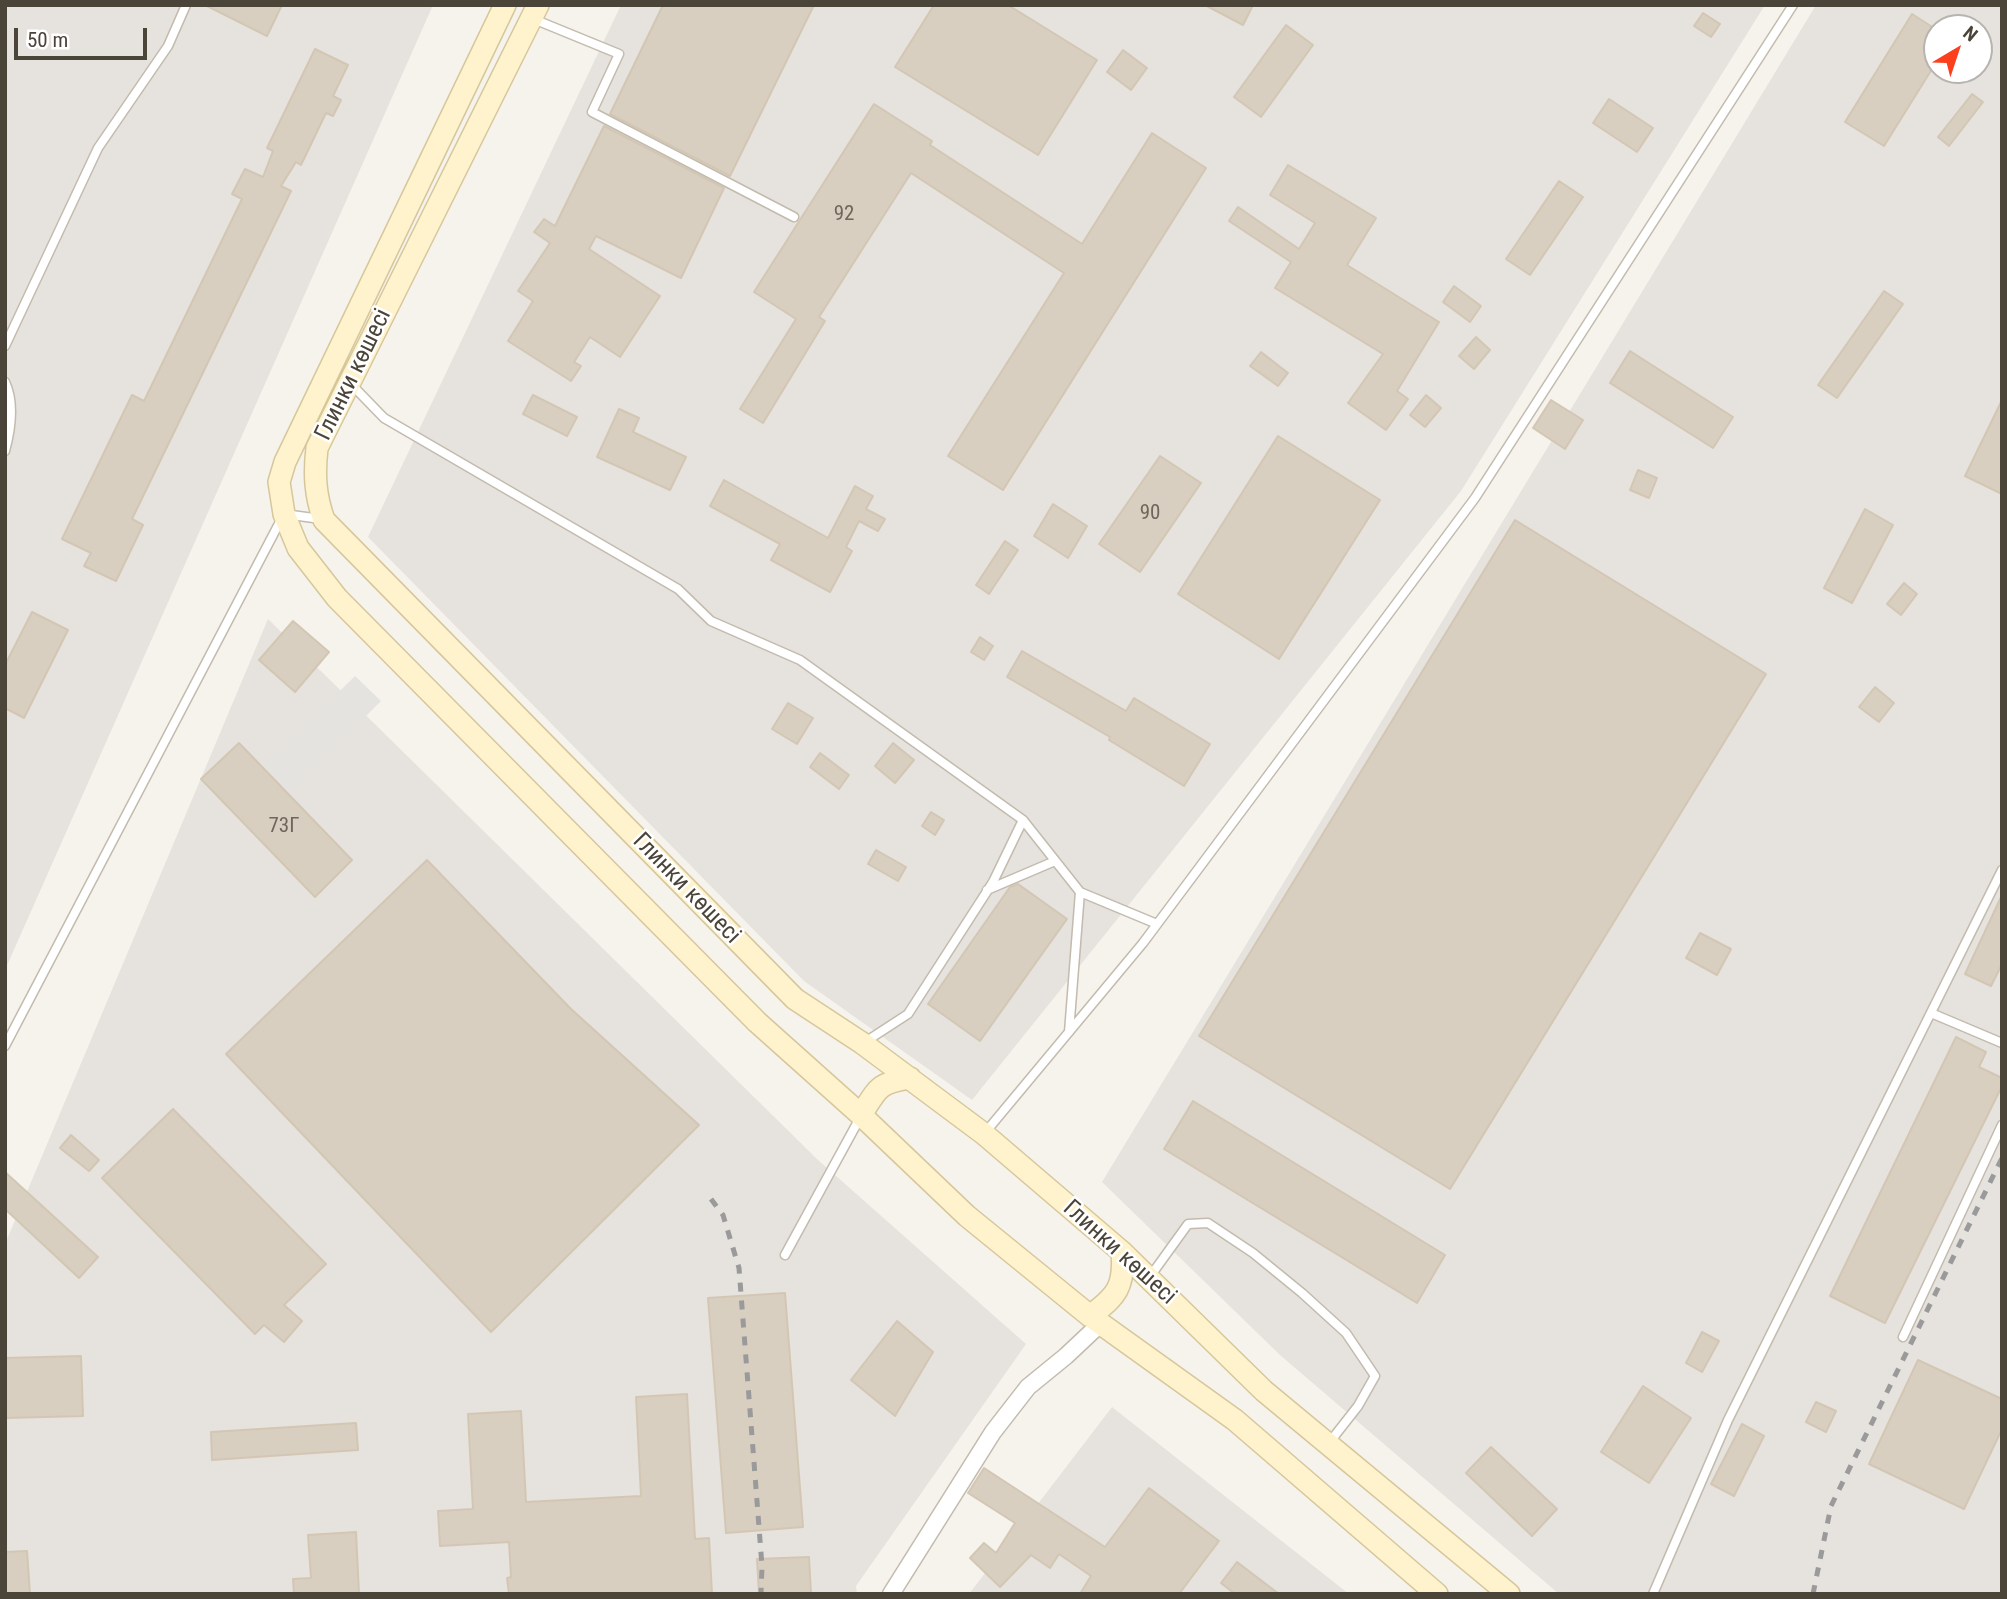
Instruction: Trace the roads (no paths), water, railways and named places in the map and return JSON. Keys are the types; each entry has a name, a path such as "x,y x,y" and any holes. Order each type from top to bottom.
{"main road":[{"name":"Глинки көшесі","path":"505,5 285,462 279,482 284,514 298,548 337,598 757,1022 861,1115 967,1216 1095,1320 1235,1420 1437,1594"},
{"name":"Глинки көшесі","path":"535,12 317,448 315,491 324,520 794,999 862,1043 984,1134 1122,1252 1264,1391 1509,1594"},
{"path":"861,1115 881,1085 910,1078"},
{"path":"1095,1320 1118,1290 1124,1272 1122,1252"}],"street":[{"path":"891,1594 993,1432 1028,1387 1095,1320"}],"lane":[{"path":"5,346 99,148 168,46 186,5"},
{"path":"984,1134 1157,924 1475,498 1793,5"},
{"path":"535,12 619,54 592,113 794,217"},
{"path":"5,382 10,393 10,432 5,451"},
{"path":"350,383 384,418 678,589 711,621 800,660 1023,820 1080,892 1157,924"},
{"path":"5,1046 284,514 324,520"},
{"path":"862,1043 908,1014 988,890 1023,820"},
{"path":"988,890 1055,861"},
{"path":"1653,1594 1728,1420 2002,870"},
{"path":"1069,1032 1080,892"},
{"path":"1931,1013 2002,1043"},
{"path":"785,1255 861,1115"},
{"path":"1903,1337 2002,1125"},
{"path":"1149,1278 1188,1224 1208,1223 1253,1253 1302,1293 1346,1334 1375,1376 1359,1406 1328,1444"}],"railway":[{"path":"1813,1594 1831,1506 2002,1158"},
{"path":"711,1199 723,1215 739,1268 762,1566 761,1594"}]}
